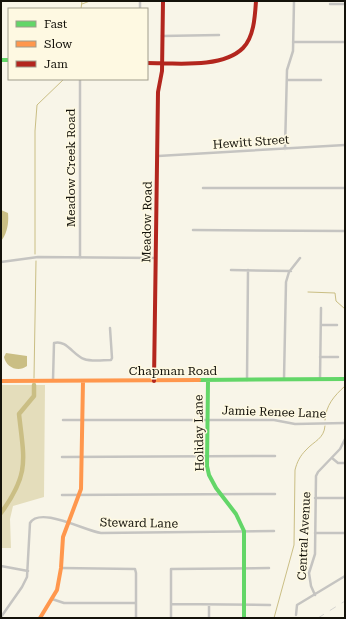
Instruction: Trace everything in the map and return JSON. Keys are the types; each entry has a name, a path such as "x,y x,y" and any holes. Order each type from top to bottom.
{"street":[{"path":"162,63 163,1"},
{"path":"148,63 205,62 218,60 238,52 246,44 249,38 256,1"},
{"path":"285,148 287,80 292,57 294,1"},
{"path":"330,4 345,4"},
{"path":"162,36 220,35"},
{"path":"293,42 345,42"},
{"name":"Meadow Road","path":"154,381 157,258 158,92 162,63"},
{"name":"Meadow Creek Road","path":"80,80 80,258"},
{"path":"287,80 321,80"},
{"name":"Hewitt Street","path":"158,156 285,148 345,146"},
{"path":"202,188 345,188"},
{"path":"193,230 345,231"},
{"path":"1,262 38,257 157,258"},
{"path":"284,380 286,282 291,271 300,258"},
{"path":"231,270 291,271"},
{"path":"247,380 248,270"},
{"path":"320,380 321,308"},
{"path":"321,325 337,325"},
{"path":"53,381 54,343 59,342 70,348 84,359 111,360 110,328"},
{"path":"320,357 338,357"},
{"name":"Chapman Road","path":"1,381 208,381 345,379"},
{"path":"40,618 57,590 61,568 62,542 68,521 79,495 82,457 83,381"},
{"name":"Holiday Lane","path":"208,381 207,457 209,475 220,494 236,514 244,531 244,618"},
{"name":"Jamie Renee Lane","path":"63,420 208,419 274,420 295,424 345,423"},
{"name":"Central Avenue","path":"315,595 311,586 309,573 315,554 316,476 340,449 345,439"},
{"path":"62,457 275,456"},
{"path":"332,458 338,463 345,463"},
{"path":"62,495 275,494"},
{"path":"316,498 345,498"},
{"name":"Steward Lane","path":"28,571 30,523 36,517 48,517 68,521 101,533 274,531"},
{"path":"315,533 345,533"},
{"path":"1,566 28,571 22,587 1,616"},
{"path":"61,568 135,569 136,618"},
{"path":"171,618 171,569 268,568"},
{"path":"296,615 297,605 345,576"},
{"path":"52,600 64,603 136,603"},
{"path":"171,604 270,604"},
{"path":"209,605 209,618"}],"shaded area":[{"path":"1,210 8,213 8,224 1,241"},
{"path":"6,353 27,356 27,366 20,369 13,368 5,361 4,357"},
{"path":"1,385 45,385 44,497 13,506 10,519 11,548 1,548"}],"waterway":[{"path":"81,8 82,1"},
{"path":"82,4 90,1"},
{"path":"35,254 35,131 37,105 63,80"},
{"path":"34,378 36,261"},
{"path":"308,292 335,293 336,301 345,309"},
{"path":"1,513 17,487 21,476 23,455 19,414 34,396 34,385"},
{"path":"325,420 331,401 345,386"},
{"path":"274,618 294,545 295,470 300,457 321,437 325,426"}],"railway":[{"path":"318,618 345,601"}],"traffic: fast":[{"path":"1,60 8,60"},
{"path":"199,380 345,379"},
{"path":"208,381 207,466 209,475 216,488 236,514 244,531 244,618"}],"traffic: slow":[{"path":"1,381 199,380"},
{"path":"40,618 57,590 61,568 63,537 81,489 83,381"}],"traffic: jam":[{"path":"154,381 158,92 162,71 163,1"},
{"path":"148,63 184,64 211,62 234,55 243,48 250,38 256,1"}]}
